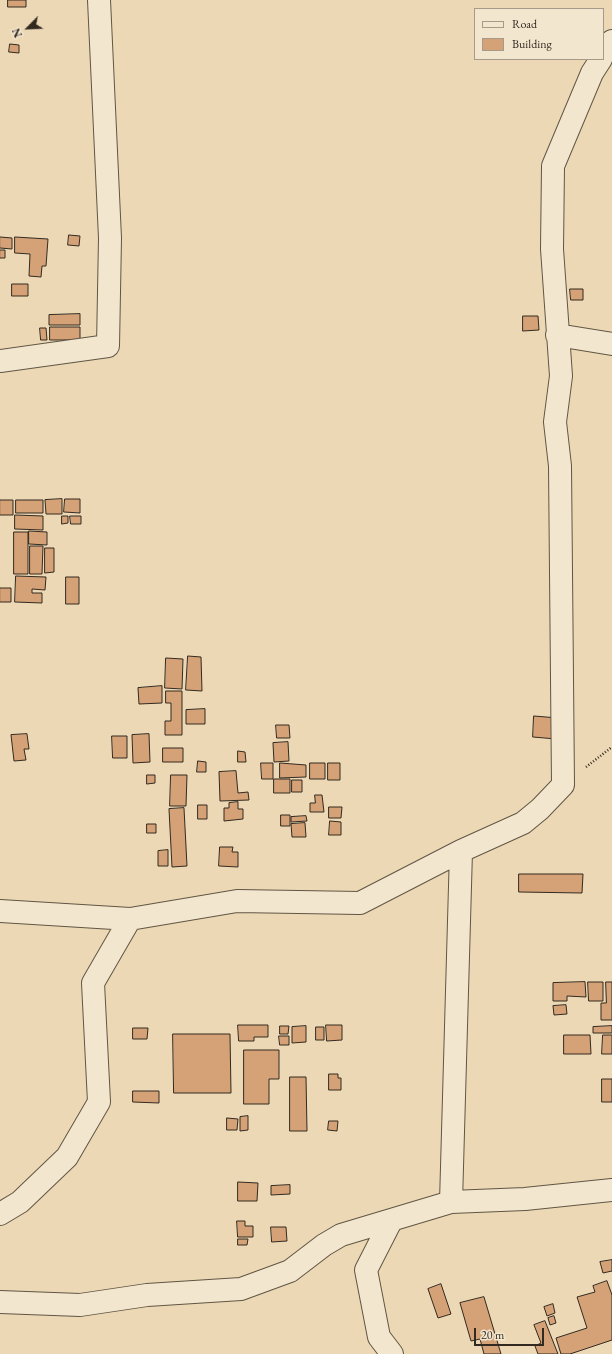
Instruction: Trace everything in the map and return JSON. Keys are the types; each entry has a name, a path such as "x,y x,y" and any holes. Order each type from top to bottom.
{"street":[{"path":"0,361 108,346 110,238 99,0"},
{"path":"604,53 612,41"},
{"path":"0,911 130,919 236,901 360,903 461,851 523,823 540,809 563,784 560,466 555,422 561,376 552,249 554,166 592,73 599,60"},
{"path":"557,334 612,344"},
{"path":"450,1202 461,851"},
{"path":"0,1214 20,1202 67,1157 99,1102 93,983 130,919"},
{"path":"0,1302 80,1305 147,1295 241,1289 290,1272 324,1245 341,1235 450,1202 525,1199 612,1190"},
{"path":"391,1221 366,1270 379,1337 392,1354"}],"building":[{"path":"8,0 26,0 26,7 8,7"},
{"path":"10,44 19,45 19,53 9,52"},
{"path":"69,235 80,236 79,246 68,245"},
{"path":"0,237 12,238 12,249 0,248"},
{"path":"15,237 48,239 46,266 42,266 41,277 29,276 30,254 15,253"},
{"path":"0,250 5,250 5,258 0,258"},
{"path":"12,284 28,284 28,296 12,296"},
{"path":"570,289 583,289 583,300 571,300"},
{"path":"80,314 80,325 49,325 49,315"},
{"path":"523,316 538,316 539,330 523,331"},
{"path":"50,327 80,327 80,340 50,340"},
{"path":"40,328 46,328 47,340 41,340"},
{"path":"62,499 62,514 46,514 45,500"},
{"path":"65,499 80,499 80,513 64,512"},
{"path":"0,500 13,500 13,515 0,515"},
{"path":"16,500 43,500 43,513 16,513"},
{"path":"15,515 43,516 43,530 15,529"},
{"path":"62,516 68,516 68,523 62,524"},
{"path":"70,516 81,516 81,524 71,524"},
{"path":"29,531 47,532 47,545 29,544"},
{"path":"14,532 28,532 28,574 14,574"},
{"path":"30,546 43,546 42,574 30,574"},
{"path":"45,548 54,548 54,572 45,573"},
{"path":"16,576 46,577 45,590 32,589 32,593 42,593 42,603 15,602"},
{"path":"66,577 79,577 79,604 66,604"},
{"path":"0,588 11,588 11,602 0,602"},
{"path":"188,656 201,657 202,691 186,690"},
{"path":"166,658 183,659 182,689 165,688"},
{"path":"162,686 162,703 139,704 138,688"},
{"path":"166,691 182,691 182,735 165,735 165,721 171,721 171,703 166,703"},
{"path":"205,709 205,724 186,724 186,710"},
{"path":"534,716 558,718 556,739 533,737"},
{"path":"276,725 289,725 290,738 277,738"},
{"path":"27,734 29,749 24,749 26,760 14,761 11,735"},
{"path":"149,734 150,762 133,763 132,735"},
{"path":"112,736 127,736 127,758 113,758"},
{"path":"288,742 289,761 274,762 273,743"},
{"path":"163,748 183,748 183,762 163,762"},
{"path":"238,751 245,752 246,762 238,762"},
{"path":"198,761 206,762 206,772 197,772"},
{"path":"261,763 273,763 273,779 262,779"},
{"path":"280,763 306,765 306,777 280,778"},
{"path":"310,763 325,763 325,779 310,779"},
{"path":"328,763 340,763 340,780 328,780"},
{"path":"236,771 238,793 248,792 249,800 220,801 219,772"},
{"path":"147,775 155,775 155,783 147,784"},
{"path":"171,775 187,775 186,806 170,806"},
{"path":"274,779 290,779 290,793 274,793"},
{"path":"292,780 302,780 302,792 292,792"},
{"path":"315,795 322,795 324,812 310,812 310,803 315,803"},
{"path":"238,802 238,809 243,809 243,819 224,821 224,808 229,808 229,803"},
{"path":"198,805 207,805 207,819 198,819"},
{"path":"329,807 342,807 341,818 329,818"},
{"path":"184,808 187,866 172,867 169,809"},
{"path":"281,815 290,815 290,826 281,826"},
{"path":"306,816 307,821 291,822 291,817"},
{"path":"330,821 341,822 341,835 329,835"},
{"path":"305,823 306,837 292,837 291,824"},
{"path":"147,824 156,824 156,833 147,833"},
{"path":"220,847 233,847 232,852 238,852 238,867 219,866"},
{"path":"168,850 168,866 158,866 158,851"},
{"path":"519,874 583,874 582,893 519,892"},
{"path":"585,982 586,997 567,996 567,1001 553,1001 553,983"},
{"path":"588,982 603,982 603,1001 589,1001"},
{"path":"606,982 612,982 612,1020 601,1020 601,1003 606,1003"},
{"path":"566,1005 567,1014 554,1015 553,1006"},
{"path":"238,1025 268,1025 268,1037 254,1037 254,1041 239,1041"},
{"path":"326,1025 342,1025 342,1040 327,1041"},
{"path":"280,1026 289,1026 288,1034 280,1034"},
{"path":"306,1026 306,1042 292,1043 292,1027"},
{"path":"612,1026 612,1033 593,1033 593,1027"},
{"path":"316,1027 324,1027 324,1040 316,1040"},
{"path":"133,1028 148,1028 147,1039 133,1039"},
{"path":"173,1034 230,1034 231,1093 174,1093"},
{"path":"564,1035 590,1035 591,1054 564,1054"},
{"path":"603,1035 612,1035 612,1054 602,1054"},
{"path":"279,1036 289,1036 289,1045 280,1045"},
{"path":"244,1050 279,1050 279,1079 269,1079 269,1104 244,1104"},
{"path":"329,1074 338,1074 338,1078 341,1078 341,1090 329,1090"},
{"path":"290,1077 306,1077 307,1131 290,1131"},
{"path":"602,1079 612,1079 612,1102 602,1102"},
{"path":"133,1091 159,1091 159,1103 133,1102"},
{"path":"248,1116 248,1130 240,1131 240,1117"},
{"path":"227,1118 238,1119 237,1130 227,1130"},
{"path":"329,1121 338,1121 337,1131 328,1130"},
{"path":"238,1182 258,1183 257,1201 238,1201"},
{"path":"290,1185 290,1194 271,1195 271,1186"},
{"path":"237,1221 245,1221 245,1226 253,1226 253,1237 238,1237"},
{"path":"271,1227 286,1227 287,1241 272,1242"},
{"path":"238,1239 248,1239 247,1245 238,1245"},
{"path":"612,1260 612,1271 603,1273 600,1262"},
{"path":"607,1281 612,1295 612,1340 570,1354 561,1354 556,1338 587,1328 577,1297 595,1292 593,1286"},
{"path":"441,1284 451,1314 438,1318 428,1289"},
{"path":"484,1297 501,1354 484,1354 480,1339 471,1341 460,1303"},
{"path":"553,1304 555,1313 547,1316 544,1307"},
{"path":"554,1316 556,1323 550,1325 548,1318"},
{"path":"545,1321 558,1354 538,1354 535,1346 541,1343 534,1325"}]}
